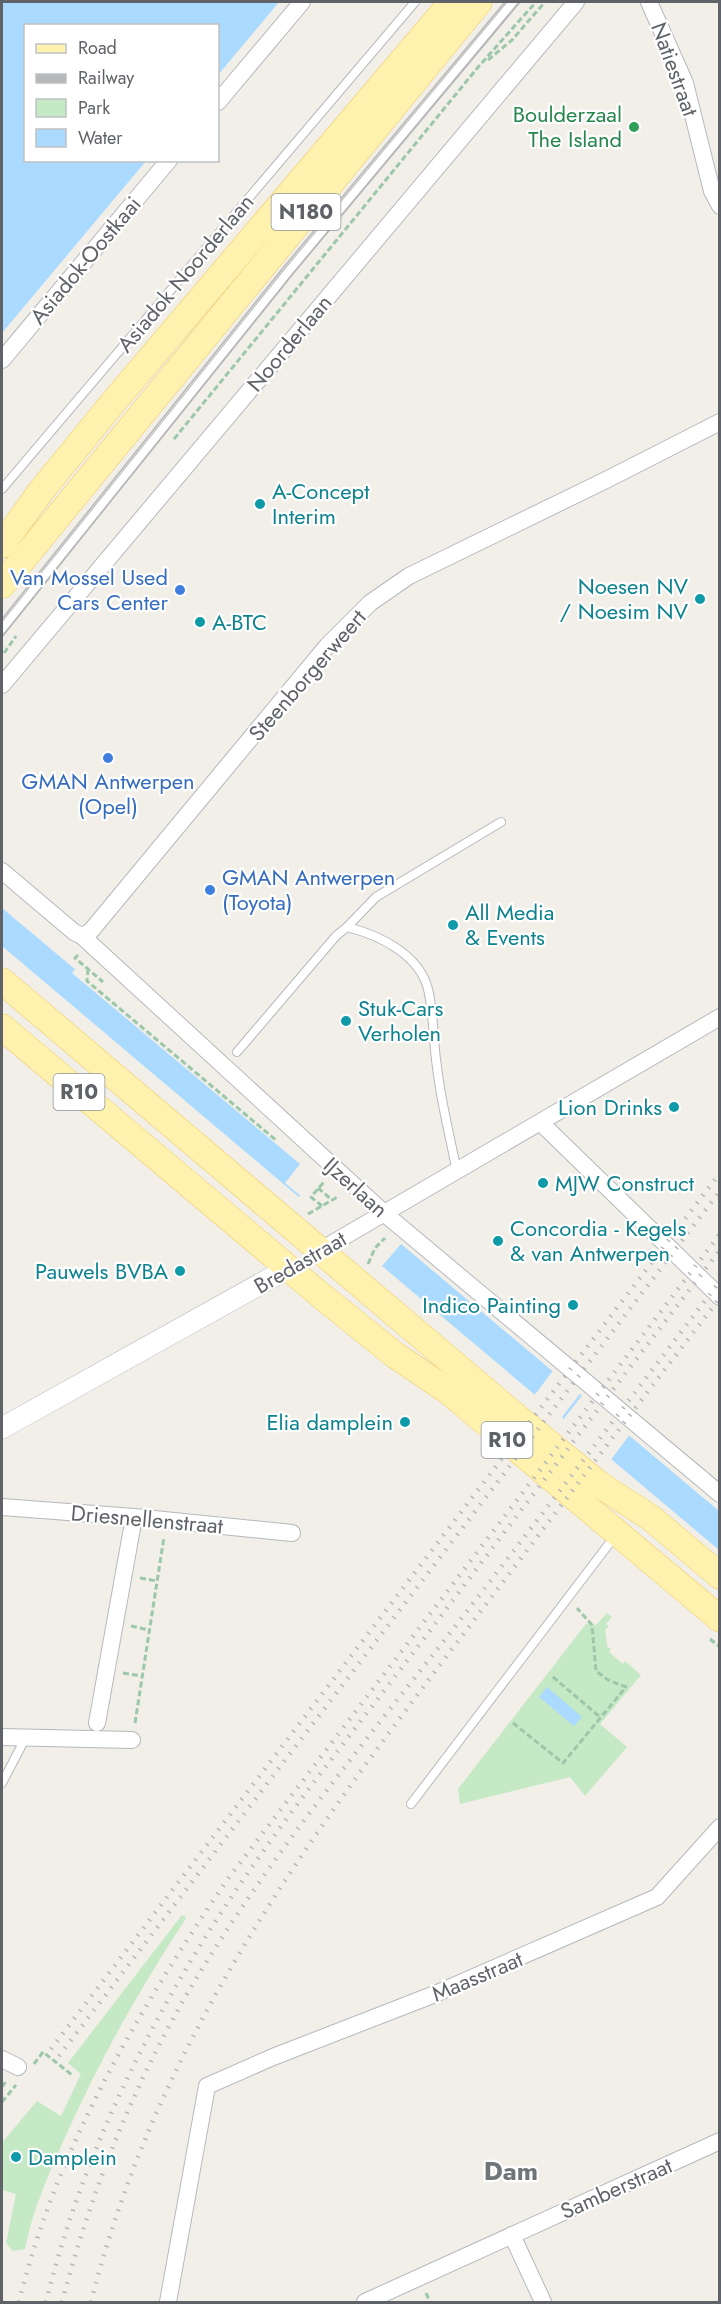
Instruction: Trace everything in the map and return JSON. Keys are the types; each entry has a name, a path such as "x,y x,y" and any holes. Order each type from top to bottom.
{"main road":[{"name":"N180","path":"2,546 41,491 111,405 452,2"},
{"name":"N180","path":"2,585 479,2"},
{"name":"R10","path":"2,981 600,1485 651,1518 720,1576"},
{"name":"R10","path":"2,1027 289,1268 395,1355 448,1391 720,1618"},
{"name":"Bredastraat","path":"289,1268 321,1250"}],"street":[{"path":"219,101 302,2"},
{"name":"Noorderlaan","path":"2,685 576,2"},
{"name":"Natiestraat","path":"649,2 685,83 712,191 720,206"},
{"name":"Asiadok-Oostkaai","path":"2,360 167,162"},
{"name":"Steenborgerweert","path":"82,936 90,932 327,646 370,603 409,576 720,422"},
{"name":"IJzerlaan","path":"2,871 74,932 82,936 385,1214 720,1494"},
{"name":"Bredastraat","path":"321,1250 720,1017"},
{"path":"541,1123 720,1297"},
{"name":"Bredastraat","path":"2,1428 289,1268"},
{"name":"Driesnellenstraat","path":"2,1507 134,1517 292,1533"},
{"path":"97,1723 134,1517"},
{"path":"2,1737 132,1740"},
{"name":"Maasstraat","path":"168,2302 207,2086 273,2057 435,1994 657,1898 720,1827"},
{"path":"2,2059 18,2067"},
{"name":"Samberstraat","path":"365,2302 720,2141"},
{"path":"512,2235 543,2302"}],"lane":[{"name":"Asiadok Noorderlaan","path":"2,489 415,2"},
{"path":"2,628 288,272 513,2"},
{"path":"237,1052 336,936 376,897 501,822"},
{"path":"347,927 362,931 406,955 419,970 428,987 437,1070 457,1172"},
{"path":"411,1804 617,1533"},
{"path":"2,1783 26,1737"}],"path":[{"path":"170,443 479,66 536,2"},
{"path":"479,66 512,40 545,2"},
{"path":"2,657 18,634"},
{"path":"88,969 87,981 284,1146"},
{"path":"321,1206 311,1197 326,1179"},
{"path":"306,1215 356,1186"},
{"path":"318,1188 332,1200"},
{"path":"132,1740 164,1535"},
{"path":"513,1723 563,1763 626,1687 608,1680 596,1671 592,1625 567,1599"},
{"path":"135,1675 142,1676"},
{"path":"553,1677 600,1717"}],"green space":[{"path":"607,1613 612,1617 606,1624 609,1626 605,1630 607,1646 611,1649 609,1652 623,1664 625,1661 641,1675 600,1724 627,1747 585,1796 570,1777 460,1804 458,1789 586,1624 596,1625"},
{"path":"182,1915 186,1918 122,2023 80,2105 54,2161 25,2249 13,2251 6,2243 16,2194 2,2190 2,2143 37,2101 61,2116 81,2074 68,2063"}],"water":[{"path":"2,2 279,2 219,74 219,24 24,24 24,162 145,162 2,333"},
{"path":"2,908 318,1173 299,1197 2,946"},
{"path":"401,1244 719,1511 719,1550 382,1266"},
{"path":"547,1687 582,1717 574,1726 539,1697"}],"pier":[{"path":"76,968 321,1171 321,1175 302,1197 285,1183 300,1164 72,973"},
{"path":"555,1368 582,1391 560,1420 533,1397"},
{"path":"584,1393 631,1433 610,1461 562,1421"}],"tram line":[{"path":"2,619 283,268 505,2"},
{"path":"2,637 292,275 520,2"}],"railway":[{"path":"51,2049 720,1173"},
{"path":"59,2056 720,1191"},
{"path":"19,2302 35,2245 78,2135 132,2030 194,1929 227,1880 720,1234"},
{"path":"46,2302 75,2206 112,2112 157,2020 208,1933 256,1861 307,1791 720,1250"},
{"path":"62,2302 87,2217 136,2092 177,2012 227,1929 288,1842 720,1281"},
{"path":"91,2302 119,2207 155,2117 196,2031 243,1948 294,1867 348,1789 720,1298"}],"place":[{"name":"Boulderzaal The Island","path":"634,127"},
{"name":"A-Concept Interim","path":"260,504"},
{"name":"Van Mossel Used Cars Center","path":"180,590"},
{"name":"Noesen NV / Noesim NV","path":"700,599"},
{"name":"A-BTC","path":"200,622"},
{"name":"GMAN Antwerpen (Opel)","path":"108,758"},
{"name":"GMAN Antwerpen (Toyota)","path":"210,890"},
{"name":"All Media & Events","path":"453,925"},
{"name":"Stuk-Cars Verholen","path":"346,1021"},
{"name":"Lion Drinks","path":"674,1107"},
{"name":"MJW Construct","path":"543,1183"},
{"name":"Concordia - Kegels & van Antwerpen","path":"498,1241"},
{"name":"Pauwels BVBA","path":"180,1271"},
{"name":"Indico Painting","path":"573,1305"},
{"name":"Elia damplein","path":"405,1422"},
{"name":"Damplein","path":"16,2157"}],"district":[{"name":"Dam","path":"511,2171"}]}
